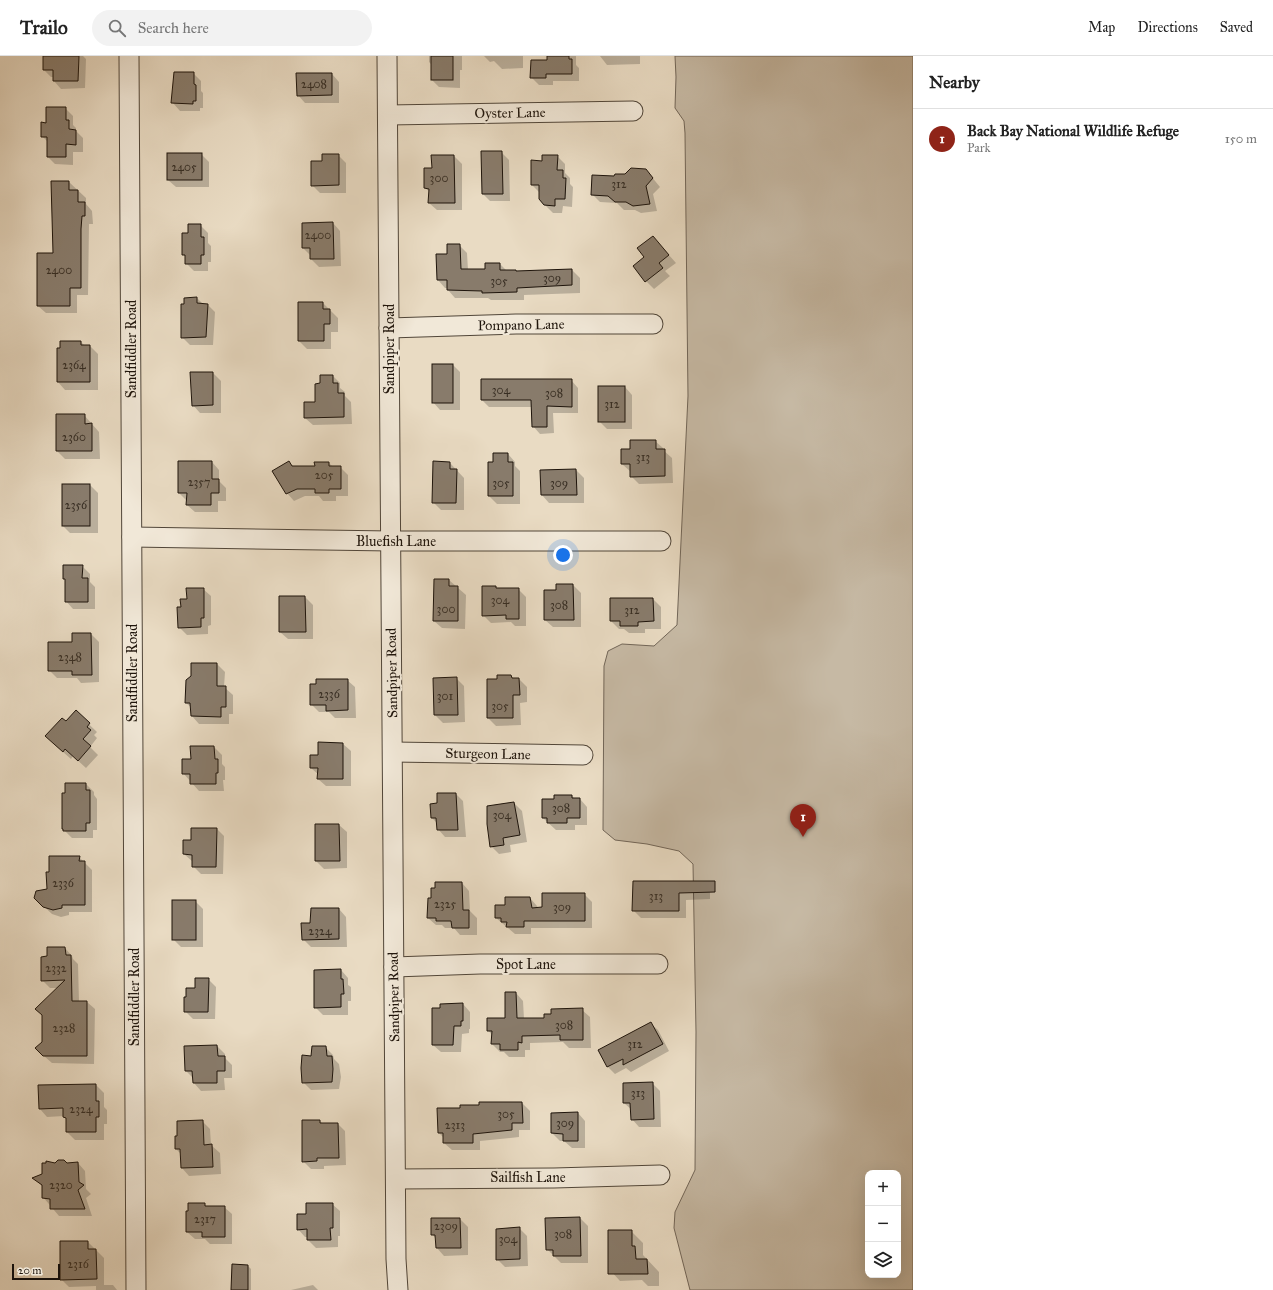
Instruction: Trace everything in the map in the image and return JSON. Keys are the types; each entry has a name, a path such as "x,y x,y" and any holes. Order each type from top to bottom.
{"street":[{"name":"Sandfiddler Road","path":"129,56 136,1290"},
{"name":"Sandpiper Road","path":"387,56 396,1259 398,1290"},
{"name":"Oyster Lane","path":"388,115 633,112"},
{"name":"Pompano Lane","path":"389,328 516,324 653,324"},
{"name":"Bluefish Lane","path":"132,537 391,541 661,541"},
{"name":"Sturgeon Lane","path":"393,752 583,755"},
{"name":"Spot Lane","path":"394,967 480,964 658,964"},
{"name":"Sailfish Lane","path":"396,1179 554,1178 660,1175"}],"shaded area":[{"path":"675,56 913,56 913,1290 690,1290 674,1228 675,1212 695,1170 696,1032 693,864 679,851 647,844 615,840 603,830 604,666 608,651 622,644 654,646 677,625 688,396 685,133 684,121 675,108"}],"building":[{"path":"43,56 79,56 78,81 53,81 53,70 43,70"},
{"path":"431,56 453,56 453,80 431,80"},
{"path":"547,56 569,56 569,59 572,59 572,74 546,74 546,78 530,78 531,60 547,60"},
{"path":"174,72 194,72 196,101 193,101 193,104 171,103"},
{"path":"296,73 332,73 332,95 297,96"},
{"path":"46,107 66,107 66,120 69,120 69,129 76,130 76,145 66,144 66,157 47,157 47,137 41,137 41,122 46,123"},
{"path":"481,151 502,151 503,194 482,194"},
{"path":"167,153 202,153 202,180 167,180"},
{"path":"322,154 339,154 339,185 311,186 311,161 322,161"},
{"path":"431,155 454,155 455,203 428,203 429,189 424,188 424,168 432,168"},
{"path":"542,155 558,155 557,170 563,170 563,178 566,178 565,199 555,199 555,206 544,205 539,199 539,185 531,185 531,160 542,161"},
{"path":"631,168 646,169 653,178 646,186 650,204 633,206 626,202 615,202 608,196 591,195 592,175 614,176 615,174 625,174"},
{"path":"51,181 69,181 69,190 78,190 78,202 85,202 85,216 82,216 81,229 81,288 70,288 70,306 37,306 37,253 53,253"},
{"path":"333,222 334,259 310,259 310,248 302,248 302,223"},
{"path":"188,224 201,224 201,237 204,237 204,255 201,255 201,264 185,264 185,255 182,255 182,233 188,233"},
{"path":"653,236 669,255 659,263 663,268 645,282 633,266 644,257 637,248"},
{"path":"447,244 460,244 461,269 485,269 485,263 500,263 500,270 516,271 572,269 572,285 517,288 517,292 482,293 482,291 447,290 447,280 437,280 436,254 447,254"},
{"path":"197,297 197,303 208,304 206,337 181,338 181,304 184,304 184,298"},
{"path":"298,302 323,302 323,309 330,309 330,324 324,324 324,341 298,341"},
{"path":"60,341 81,341 81,345 90,345 90,382 57,382 57,348 60,348"},
{"path":"432,364 453,364 453,403 432,403"},
{"path":"190,372 213,372 213,405 192,406"},
{"path":"320,375 333,375 333,383 338,383 338,393 344,393 344,417 304,418 304,402 315,402 315,384 320,383"},
{"path":"481,379 572,379 572,407 547,406 547,427 532,427 531,400 481,400"},
{"path":"598,386 625,386 625,422 598,422"},
{"path":"56,414 85,414 85,424 92,423 92,451 56,451"},
{"path":"630,440 656,440 656,449 665,449 665,476 630,477 630,464 621,464 621,449 630,449"},
{"path":"493,453 508,453 508,462 513,462 513,496 488,496 488,462 493,462"},
{"path":"178,461 212,461 212,479 219,479 219,493 211,493 211,505 186,505 187,493 178,493"},
{"path":"289,461 292,466 315,466 314,462 329,462 329,466 341,466 341,489 329,489 329,493 315,493 315,489 297,489 286,494 272,471"},
{"path":"433,461 450,462 450,469 457,469 456,503 432,503"},
{"path":"576,469 577,495 541,495 540,470"},
{"path":"62,484 90,484 90,526 62,526"},
{"path":"63,565 83,565 82,578 88,578 88,602 65,602 65,579 63,579"},
{"path":"434,579 449,579 449,586 458,586 458,621 433,621"},
{"path":"556,584 573,584 574,620 544,620 544,590 556,590"},
{"path":"482,586 496,586 496,588 519,588 519,619 506,619 506,615 482,616"},
{"path":"186,588 204,588 204,618 201,618 201,627 178,628 177,607 181,607 180,599 187,599"},
{"path":"279,596 305,596 306,632 279,632"},
{"path":"610,598 653,598 654,621 638,622 638,626 620,626 620,621 610,621"},
{"path":"72,633 91,633 92,675 72,675 72,671 48,671 48,642 72,642"},
{"path":"191,663 217,663 217,686 226,686 226,707 221,707 221,717 191,716 190,703 185,703 186,680 191,676"},
{"path":"497,675 511,675 512,678 519,678 520,695 513,695 513,718 487,718 487,679 497,679"},
{"path":"457,677 458,715 434,715 433,678"},
{"path":"316,679 348,679 348,710 326,711 326,705 310,705 310,684 316,684"},
{"path":"76,710 90,723 87,727 91,730 83,739 91,746 78,761 65,749 63,752 45,736 62,718 66,721"},
{"path":"318,742 343,743 343,779 317,779 318,768 310,768 310,755 318,755"},
{"path":"190,746 214,746 215,759 218,759 216,784 190,784 190,774 182,774 182,759 191,759"},
{"path":"65,783 86,783 86,790 90,790 90,823 86,823 86,831 63,831 62,829 62,793 65,793"},
{"path":"437,793 456,793 458,830 437,830 436,818 431,818 430,804 437,803"},
{"path":"554,795 572,795 572,798 580,798 580,818 567,818 567,823 547,823 547,818 542,818 542,799 554,799"},
{"path":"514,802 520,835 503,838 504,845 490,847 487,824 487,806"},
{"path":"315,824 339,824 340,861 315,861"},
{"path":"191,828 217,828 216,867 192,867 192,855 183,854 183,840 191,840"},
{"path":"49,856 80,856 79,861 85,861 85,905 62,905 62,908 53,910 43,907 34,898 36,891 47,889 46,872 49,872"},
{"path":"633,881 715,881 715,892 679,893 679,911 632,911"},
{"path":"435,882 462,882 463,910 469,910 469,928 452,928 451,921 436,921 436,918 427,918 428,898 431,898 431,888 435,888"},
{"path":"542,893 585,893 585,921 524,921 524,927 506,927 507,922 501,922 501,918 495,918 495,905 505,905 505,897 530,897 532,908 542,907"},
{"path":"172,900 196,900 196,940 172,940"},
{"path":"311,908 339,908 339,939 302,940 301,923 310,923"},
{"path":"47,947 65,947 66,955 71,955 72,1001 87,1001 87,1056 43,1056 35,1048 42,1042 42,1015 35,1009 65,980 41,981 41,957 47,956"},
{"path":"341,969 344,994 341,994 341,1007 314,1008 314,970"},
{"path":"195,978 209,978 208,1012 184,1012 184,997 186,997 186,988 195,988"},
{"path":"505,992 516,992 517,1018 544,1018 544,1014 551,1014 551,1009 583,1008 583,1040 560,1040 560,1035 522,1036 522,1043 518,1042 518,1050 500,1050 500,1044 491,1044 492,1031 487,1031 487,1018 505,1018"},
{"path":"463,1003 463,1021 461,1021 461,1026 454,1026 453,1045 432,1045 432,1008 440,1008 440,1004"},
{"path":"651,1022 663,1044 623,1065 623,1059 607,1067 598,1050"},
{"path":"217,1045 218,1056 225,1056 225,1071 217,1071 217,1083 193,1083 192,1071 185,1071 184,1046"},
{"path":"312,1046 326,1046 327,1056 332,1056 332,1082 302,1083 302,1055 311,1056"},
{"path":"653,1082 654,1119 631,1120 630,1103 623,1103 623,1083"},
{"path":"96,1084 96,1101 99,1101 99,1117 96,1117 96,1132 66,1132 66,1118 63,1117 63,1108 39,1109 38,1085"},
{"path":"479,1102 522,1102 523,1123 512,1123 512,1130 473,1134 473,1143 443,1143 443,1133 438,1133 437,1108 460,1108 460,1105 479,1105"},
{"path":"578,1112 578,1141 563,1141 563,1134 551,1133 551,1113"},
{"path":"203,1120 204,1145 212,1144 213,1167 181,1168 180,1149 175,1149 177,1121"},
{"path":"302,1120 320,1120 320,1123 338,1123 339,1158 317,1158 317,1161 302,1162"},
{"path":"58,1160 64,1160 67,1163 78,1162 79,1182 84,1185 78,1190 85,1209 50,1209 50,1199 42,1198 42,1185 32,1178 42,1174 42,1163 46,1163 46,1161 55,1163"},
{"path":"188,1203 205,1203 205,1206 225,1206 225,1237 202,1237 202,1232 186,1232 186,1211 188,1211"},
{"path":"306,1203 333,1203 333,1228 330,1228 331,1240 307,1240 307,1229 297,1230 297,1214 306,1214"},
{"path":"580,1217 581,1256 553,1256 553,1250 546,1250 545,1218"},
{"path":"431,1218 460,1218 461,1248 436,1248 435,1235 431,1235"},
{"path":"520,1227 520,1259 496,1260 496,1229"},
{"path":"608,1230 632,1230 632,1246 635,1246 636,1259 647,1259 648,1274 608,1274"},
{"path":"60,1241 88,1241 88,1249 96,1249 97,1279 60,1280"},
{"path":"232,1264 248,1265 248,1290 231,1290"}],"place":[{"name":"Back Bay National Wildlife Refuge","path":"803,837"}]}
